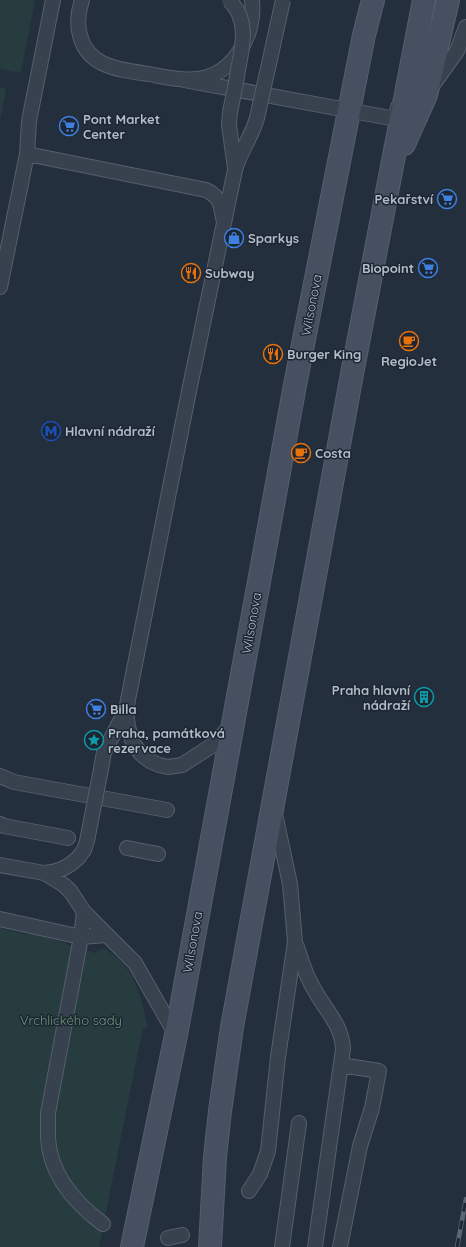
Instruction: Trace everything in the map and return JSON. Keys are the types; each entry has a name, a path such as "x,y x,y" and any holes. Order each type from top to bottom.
{"main road":[{"path":"364,0 364,35"},
{"name":"Wilsonova","path":"132,1247 176,1035 293,393 364,35 373,0"},
{"path":"210,1247 212,1202 220,1111 232,1027 272,803 389,178 424,0"},
{"path":"389,178 426,95 448,0"}],"lane":[{"path":"0,287 26,154 29,121 53,0"},
{"path":"82,0 78,11 77,24 81,40 89,53 101,63 115,68 396,119 407,51"},
{"path":"229,0 241,16 244,43 230,112 229,125 235,170"},
{"path":"184,80 199,79 214,75 226,67 237,56 247,38 253,9 252,0"},
{"path":"0,865 44,873 63,870 78,858 84,850 87,841 104,752 126,710 187,401 235,170 254,129 283,0"},
{"path":"426,95 457,51 466,27"},
{"path":"26,154 206,190 213,193 220,201 223,218 223,230"},
{"path":"126,710 128,728 141,754 150,761 168,767 182,765 213,745 233,722"},
{"path":"0,776 14,782 167,810"},
{"path":"272,803 290,884 295,942 302,965 317,995 339,1029 343,1049 315,1247"},
{"path":"0,824 68,838"},
{"path":"127,848 158,854"},
{"path":"44,873 64,885 84,912 135,963 176,1035"},
{"path":"84,912 81,937 48,1113 48,1139 52,1159 61,1180 73,1197 88,1213 103,1224"},
{"path":"0,919 81,937 106,935"},
{"path":"249,1191 260,1174 268,1151 278,1057 295,942"},
{"path":"340,1247 360,1146 372,1108 379,1072 341,1065"},
{"path":"282,1247 299,1123"},
{"path":"168,1238 182,1235"}],"green space":[{"path":"0,0 35,0 21,73 0,69"},
{"path":"0,87 6,89 0,121"},
{"name":"Vrchlického sady","path":"0,928 27,935 28,932 32,933 95,953 101,949 104,949 120,961 127,969 133,978 141,997 148,1029 143,1028 99,1247 0,1247"}],"railway":[{"path":"457,1247 466,1199"}],"place":[{"name":"Pont Market Center","path":"69,126"},
{"name":"Pekařství","path":"447,199"},
{"name":"Sparkys","path":"234,238"},
{"name":"Biopoint","path":"428,268"},
{"name":"Subway","path":"191,273"},
{"name":"RegioJet","path":"409,341"},
{"name":"Burger King","path":"273,354"},
{"name":"Hlavní nádraží","path":"51,431"},
{"name":"Costa","path":"301,453"},
{"name":"Praha hlavní nádraží","path":"424,697"},
{"name":"Billa","path":"96,709"},
{"name":"Praha, památková rezervace","path":"94,740"}]}
